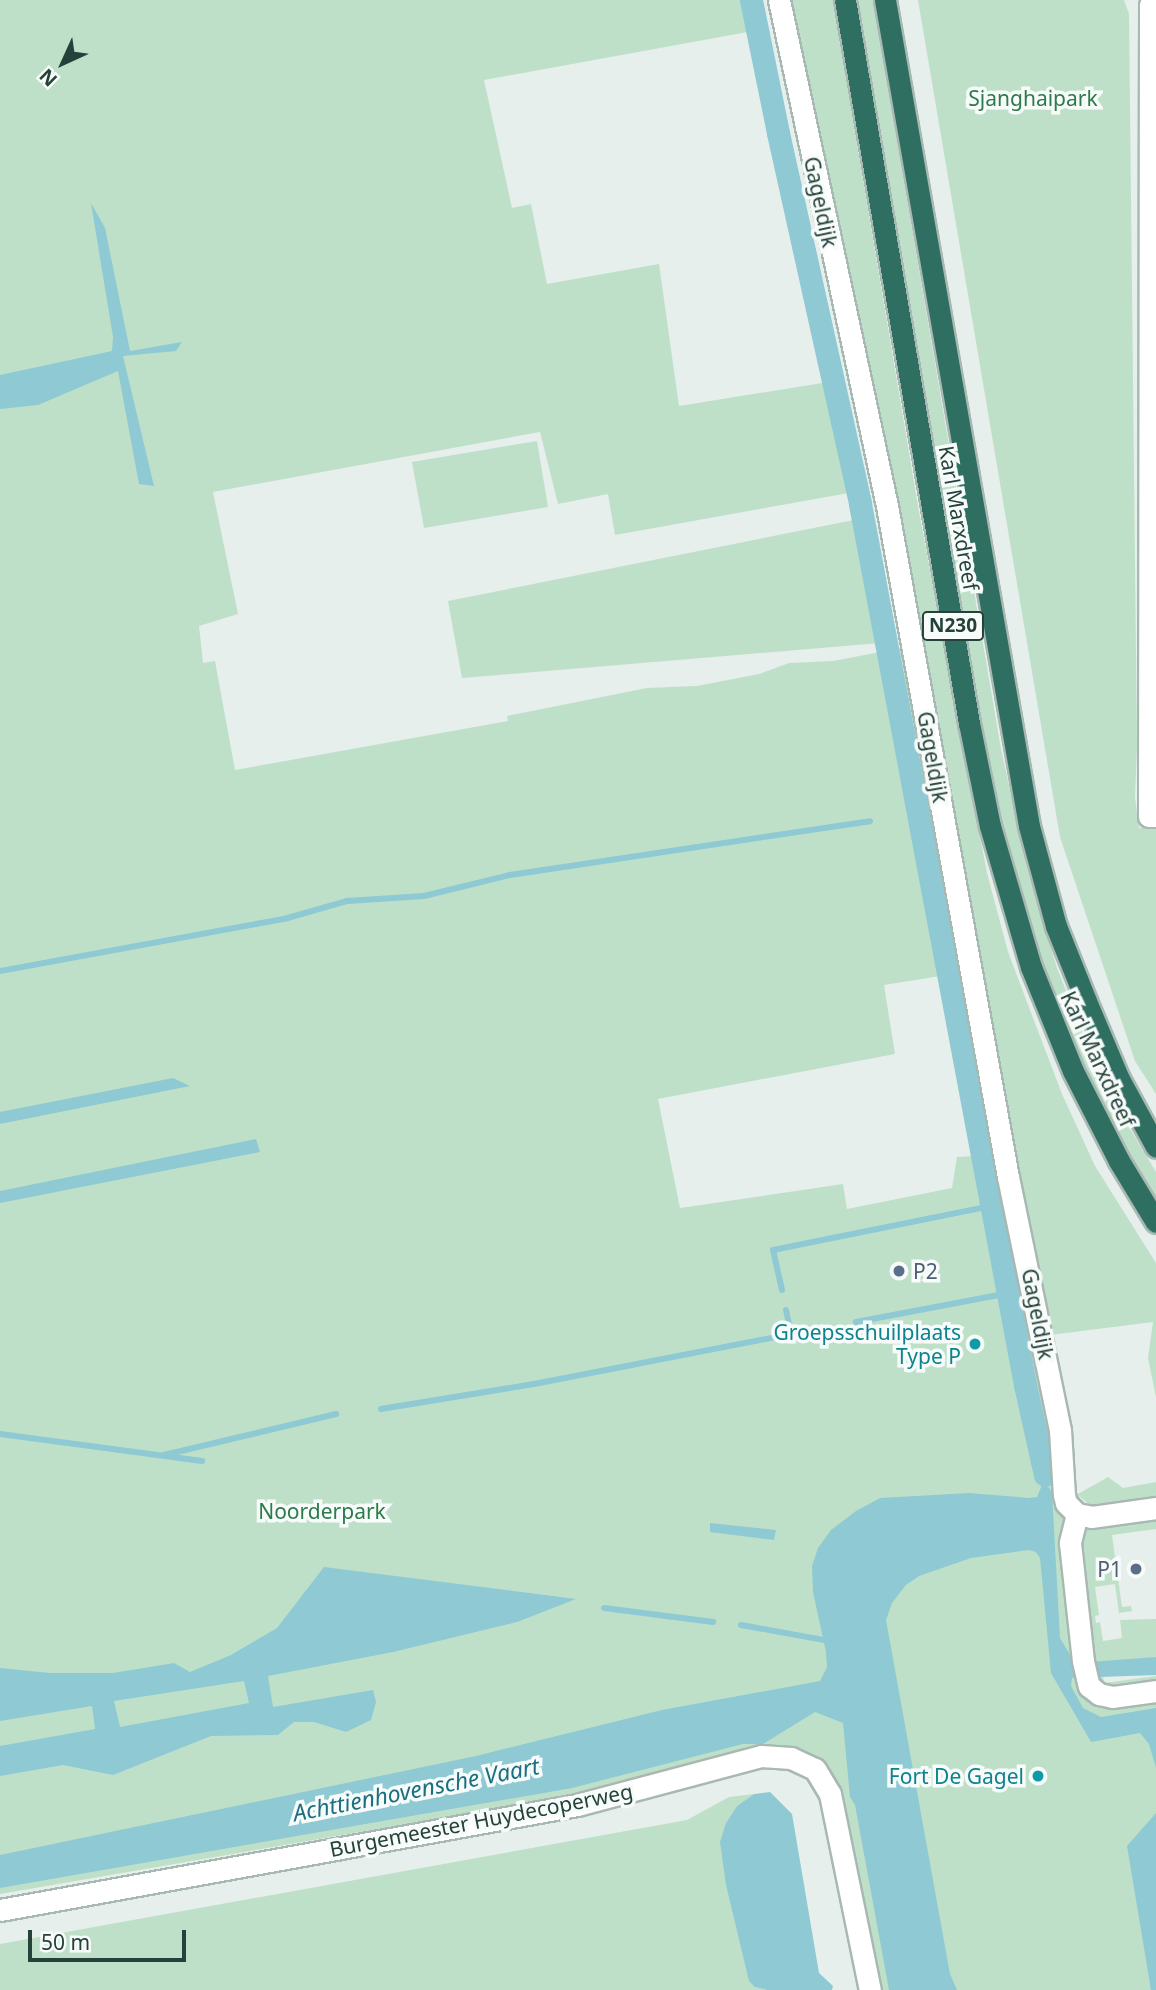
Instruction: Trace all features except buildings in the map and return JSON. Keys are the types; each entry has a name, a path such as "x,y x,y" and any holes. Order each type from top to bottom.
{"highway":[{"name":"Karl Marxdreef","path":"845,0 969,723 990,826 1031,967 1073,1071 1119,1161 1156,1222"},
{"name":"Karl Marxdreef","path":"886,0 1029,826 1056,926 1119,1079 1156,1147"}],"street":[{"name":"Gageldijk","path":"779,0 887,506 1009,1177 1058,1418 1064,1495 1066,1503 1077,1514"},
{"path":"1153,5 1153,816"},
{"path":"1156,1508 1092,1517 1077,1514 1070,1532 1083,1661 1089,1686 1099,1694 1113,1697 1156,1691"},
{"name":"Burgemeester Huydecoperweg","path":"0,1910 577,1805 761,1756 791,1758 815,1769 830,1794 870,1990"}],"green space":[{"name":"Noorderpark","path":"0,0 758,0 764,29 484,80 512,208 531,204 547,284 659,264 679,406 841,380 860,491 615,535 608,494 558,504 540,432 213,492 238,614 199,626 203,663 215,661 235,770 508,721 507,716 647,688 697,686 759,674 789,663 833,661 912,646 967,948 949,952 953,974 884,985 895,1054 658,1099 680,1208 843,1184 847,1209 952,1188 957,1157 988,1155 993,1180 1008,1177 1064,1479 1078,1494 1108,1477 1123,1488 1156,1482 1156,1499 1091,1506 1079,1496 1084,1531 1092,1527 1156,1516 1156,1529 1112,1535 1122,1607 1131,1606 1132,1611 1119,1613 1115,1584 1095,1587 1099,1615 1095,1616 1096,1623 1100,1622 1103,1641 1122,1638 1120,1620 1156,1619 1156,1657 1101,1663 1104,1683 1156,1676 1156,1990 882,1990 839,1792 822,1761 789,1746 758,1748 575,1795 0,1894"},
{"path":"787,0 833,0 918,506 987,873 1008,952 1062,1094 1095,1166 1156,1263 1156,1397 1148,1358 1153,1322 1050,1335 915,616"},
{"path":"851,0 873,0 1001,749 1027,868 1057,968 1088,1046 1124,1119 1156,1172 1156,1204 1088,1082 1035,952 977,753"},
{"name":"Sjanghaipark","path":"918,0 1124,0 1129,14 1137,746 1135,797 1139,828 1156,828 1156,1094 1135,1061 1060,837"},
{"path":"537,441 548,507 424,528 412,462"},
{"path":"869,517 892,637 880,643 462,678 448,601"},
{"path":"754,1794 737,1806 726,1823 755,1987 767,1990 0,1990 0,1944 687,1820 729,1797"}],"water":[{"path":"91,203 105,228 130,351 182,342 176,351 123,356 154,486 139,484 118,371 38,405 0,409 0,375 112,351 113,337"},
{"path":"173,1078 190,1086 0,1124 0,1112"},
{"path":"256,1139 260,1152 0,1203 0,1191"},
{"name":"Achttienhovensche Vaart","path":"1042,1485 1047,1485 1052,1492 1060,1638 1075,1663 1156,1657 1156,1675 1072,1678 1071,1686 1083,1708 1101,1717 1156,1708 1156,1768 1149,1744 1140,1733 1091,1742 1051,1673 1040,1558 1036,1552 1029,1550 971,1558 919,1576 906,1585 892,1603 886,1620 950,1974 957,1990 889,1990 855,1805 850,1797 843,1723 815,1712 763,1744 743,1744 572,1788 0,1888 0,1855 476,1756 662,1710 820,1681 827,1667 826,1652 813,1592 812,1566 818,1548 831,1530 856,1511 880,1498 969,1493 1029,1498 1037,1497"},
{"path":"710,1523 776,1530 774,1540 710,1532"},
{"path":"324,1567 576,1599 517,1622 393,1652 268,1676 273,1707 373,1690 376,1702 371,1720 346,1732 314,1722 294,1722 278,1735 211,1736 113,1775 63,1765 0,1776 0,1746 95,1729 92,1706 0,1721 0,1668 50,1673 113,1673 174,1663 190,1672 231,1655 277,1628","holes":["244,1681 249,1703 120,1727 114,1701"]},
{"path":"770,1792 792,1814 819,1973 833,1986 832,1990 767,1990 755,1987 749,1981 726,1885 720,1842 726,1823 737,1806 754,1794"},
{"path":"1156,1813 1156,1990 1151,1990 1127,1846"}],"waterway":[{"path":"751,0 860,504 1025,1385 1045,1475"},
{"path":"0,971 284,919 347,901 424,896 510,875 870,821"},
{"path":"782,1290 773,1250 992,1206"},
{"path":"856,1322 1009,1293"},
{"path":"786,1310 791,1333"},
{"path":"381,1409 534,1384 827,1327"},
{"path":"164,1455 336,1414"},
{"path":"0,1434 202,1461"},
{"path":"604,1608 713,1622"},
{"path":"741,1625 829,1641"}],"place":[{"name":"P2","path":"899,1271"},
{"name":"Groepsschuilplaats Type P","path":"975,1344"},
{"name":"P1","path":"1136,1569"},
{"name":"Fort De Gagel","path":"1038,1776"}]}
